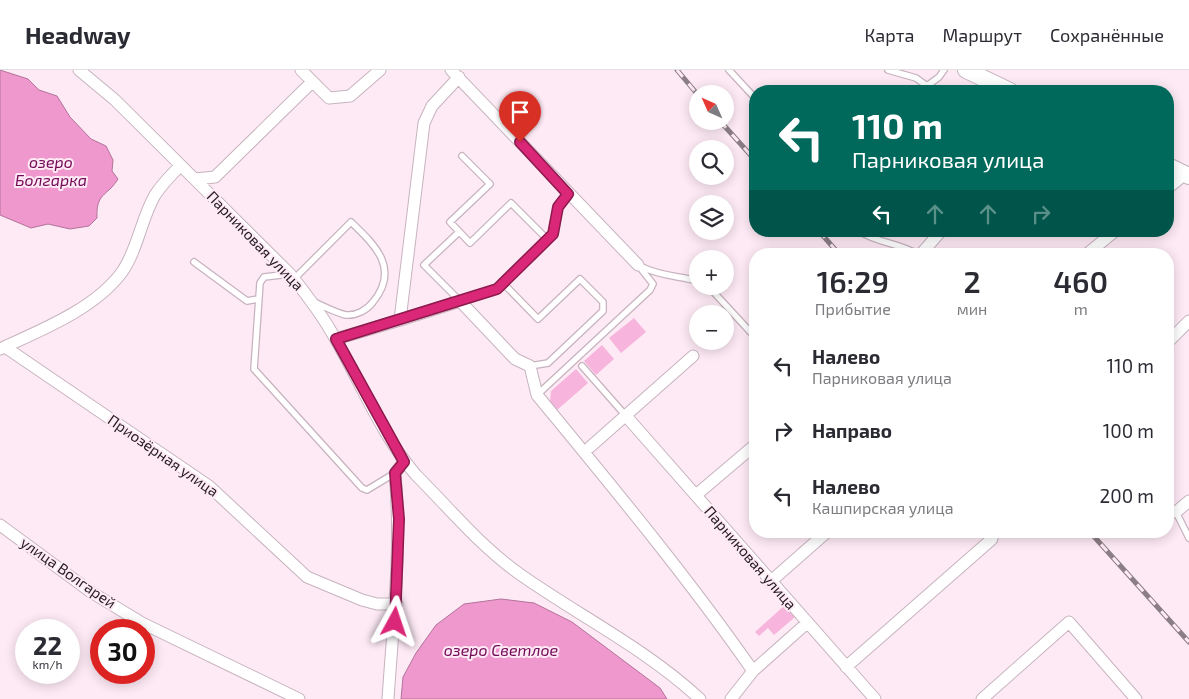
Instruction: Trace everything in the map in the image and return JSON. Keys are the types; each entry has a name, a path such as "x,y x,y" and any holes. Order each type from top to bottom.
{"main road":[{"path":"966,70 997,85"},
{"path":"1174,169 1187,175"}],"street":[{"path":"301,70 329,98 350,96 380,70"},
{"name":"Парниковая улица","path":"82,71 115,100 292,276 312,302 336,339 404,462 494,553 520,575 610,631 674,675 700,699"},
{"path":"400,320 424,123 432,106 455,74 638,265"},
{"path":"195,180 215,177 312,82"},
{"path":"2,348 84,307 107,289 122,271 137,241 154,196 164,182 180,166"},
{"path":"1174,184 1187,175"},
{"path":"926,248 936,237"},
{"path":"1094,248 1108,237"},
{"path":"336,339 460,301 515,359 530,366 536,395 669,556 705,602 753,671"},
{"path":"1174,336 1189,321"},
{"name":"Приозёрная улица","path":"2,348 209,486 307,577 362,600 377,604 397,604"},
{"path":"590,447 693,356"},
{"name":"Парниковая улица","path":"626,416 806,623 875,699"},
{"path":"696,495 749,450"},
{"path":"388,699 397,604 399,519 395,473 404,462"},
{"path":"1174,510 1189,501"},
{"name":"улица Волгарей","path":"0,526 92,592 142,623 299,699"},
{"path":"770,582 820,538"},
{"path":"846,667 992,539"},
{"path":"982,699 1069,622 1136,699"},
{"path":"731,699 753,671 806,623"}],"lane":[{"path":"729,70 749,92"},
{"path":"888,70 916,78 926,85"},
{"path":"928,85 939,78 944,70"},
{"path":"462,156 490,184 450,222 470,243 511,203 548,240"},
{"path":"459,232 424,265 460,301 497,289 548,240 555,229 558,207 568,194"},
{"path":"312,302 346,315 359,313 369,307 384,284 386,267 380,252 368,237 351,222 292,276 264,277 260,282 254,369 362,488 367,490 395,473"},
{"path":"868,237 904,248"},
{"path":"194,262 247,301 258,298"},
{"path":"638,265 656,274 689,279"},
{"path":"536,395 650,290 652,284 650,278 638,265"},
{"path":"503,283 538,319 580,279 603,302 603,311 548,363 530,366"},
{"path":"716,295 749,330"},
{"path":"582,366 626,416"},
{"path":"1174,514 1189,538"}],"shaded area":[{"path":"634,318 646,332 621,353 609,338"},
{"path":"602,345 614,359 596,375 584,361"},
{"path":"576,369 588,383 557,410 550,402 551,391"},
{"path":"785,605 795,617 774,635 768,628 759,636 755,632"}],"water":[{"name":"озеро Болгарка","path":"0,70 28,79 39,90 57,96 70,117 91,139 106,146 113,160 112,171 118,179 100,199 97,218 89,226 70,229 48,224 31,228 0,215"},
{"name":"озеро Светлое","path":"501,599 534,603 572,622 660,688 667,699 401,699 403,677 416,653 436,625 464,604"}],"railway":[{"path":"677,70 690,85"},
{"path":"728,130 749,153"},
{"path":"824,237 834,248"},
{"path":"1095,538 1189,642"}],"route":[{"path":"395,622 399,519 395,473 404,462 381,424 336,339 497,289 553,234 558,207 568,194 520,142"}]}
